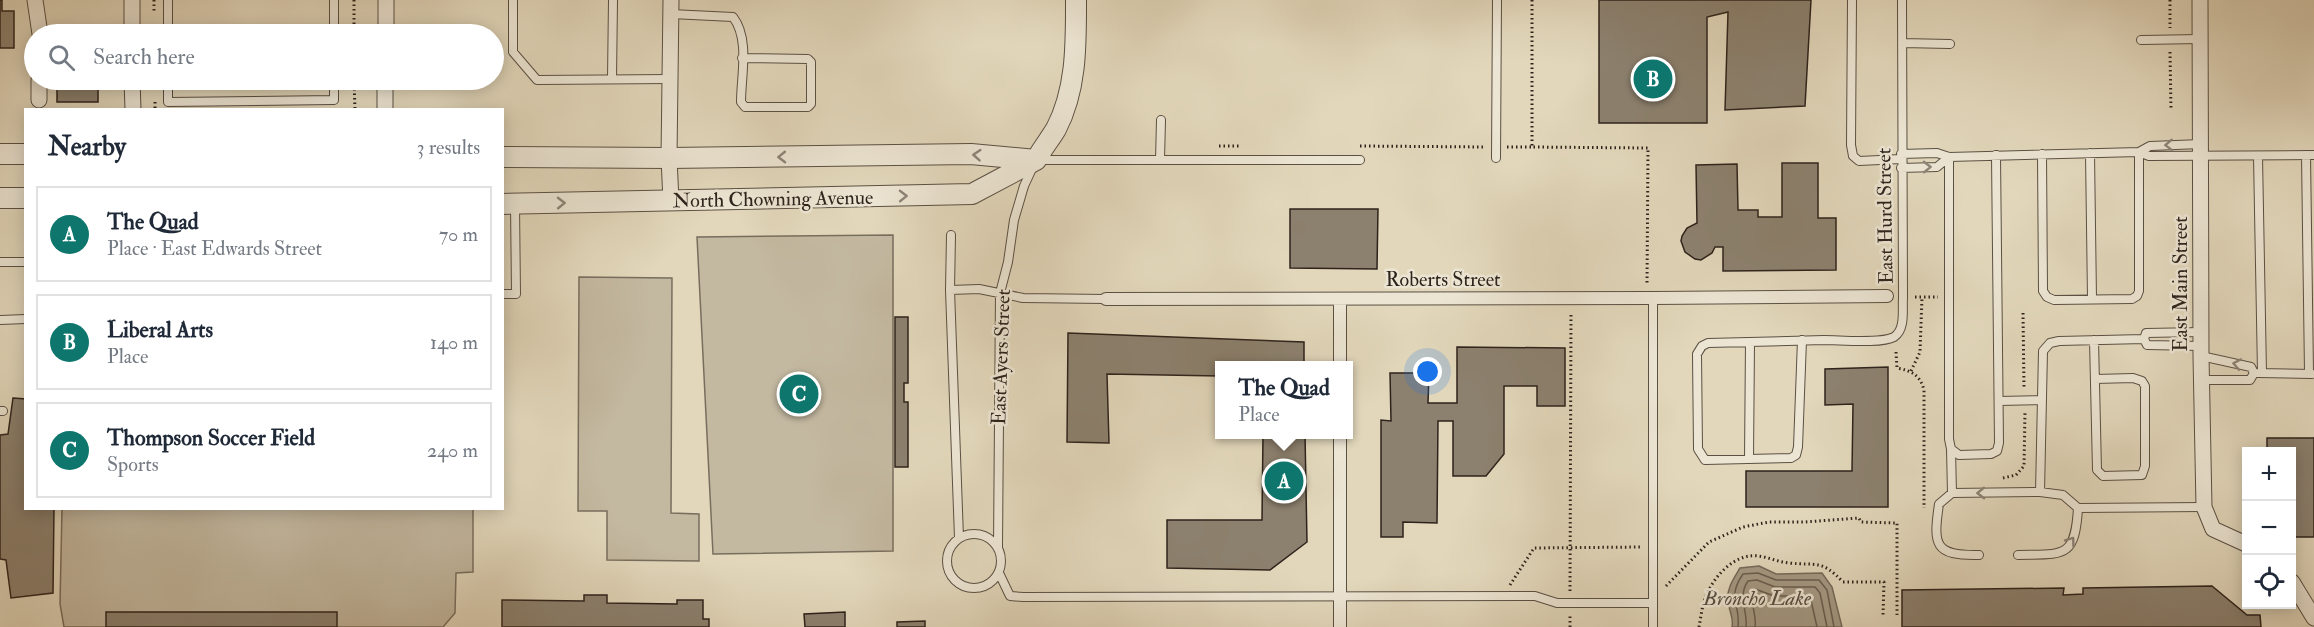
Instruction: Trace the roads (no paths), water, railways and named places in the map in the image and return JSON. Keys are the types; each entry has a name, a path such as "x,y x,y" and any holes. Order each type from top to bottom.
{"street":[{"path":"35,0 39,24"},
{"path":"132,0 132,24"},
{"path":"386,0 386,24"},
{"name":"East Ayers Street","path":"1036,160 1056,128 1067,101 1074,70 1076,0"},
{"name":"East Main Street","path":"2200,0 2201,380 2204,507 2213,529 2242,542"},
{"path":"671,7 669,158 672,201"},
{"path":"39,90 39,100"},
{"path":"132,90 133,108"},
{"path":"385,90 385,108"},
{"path":"0,154 24,154"},
{"name":"North Chowning Avenue","path":"504,157 669,158 971,154 1036,160"},
{"name":"North Chowning Avenue","path":"509,204 972,194 1036,160"},
{"path":"0,198 24,198"},
{"name":"Roberts Street","path":"1106,299 1887,296"},
{"path":"1340,299 1340,361"},
{"path":"1340,439 1340,627"},
{"path":"2296,589 2314,618"}],"lane":[{"path":"168,0 168,24"},
{"path":"334,0 334,24"},
{"path":"513,0 513,52 537,80 670,79"},
{"path":"612,79 613,0"},
{"path":"1497,0 1497,158"},
{"path":"1852,0 1851,145 1853,156 1859,161 1900,160 1937,153 1949,157 2139,152 2149,156 2201,150"},
{"name":"East Hurd Street","path":"1802,340 1878,340 1893,337 1899,331 1902,322 1900,160 1902,0"},
{"path":"671,7 733,17 740,26 742,40 741,102 745,107 808,107 811,104 811,62 808,59 742,58"},
{"path":"2141,40 2200,39"},
{"path":"1902,43 1950,44"},
{"path":"168,90 168,102 334,100 334,90"},
{"path":"1160,160 1161,120"},
{"path":"2139,152 2150,146 2258,156 2310,155 2312,374 2258,373 2251,367 2201,344 2146,333 2144,339 2147,345 2201,344"},
{"path":"2042,154 2043,291 2047,297 2054,300 2132,299 2139,291 2139,152"},
{"path":"2090,153 2092,299"},
{"path":"1951,449 1959,455 1991,454 1997,451 1999,443 1996,155"},
{"path":"2201,380 2250,380 2258,373 2258,156"},
{"path":"1900,160 1937,167 1949,157"},
{"path":"1949,157 1949,439 1952,493"},
{"name":"North Chowning Avenue","path":"1036,160 1360,160"},
{"name":"East Ayers Street","path":"998,548 1000,293 1008,262 1014,220 1024,186 1036,160"},
{"path":"504,294 516,294 509,204"},
{"path":"951,235 950,290 959,538"},
{"path":"0,262 24,262"},
{"name":"Roberts Street","path":"950,290 979,289 1023,298 1106,299"},
{"path":"1650,298 1653,627"},
{"path":"0,320 24,319"},
{"path":"2040,492 2043,351 2050,344 2059,341 2144,339"},
{"path":"1802,340 1796,455 1791,458 1705,460 1698,449 1697,354 1702,346 1708,343 1802,340"},
{"path":"2094,340 2097,470 2103,476 2142,475 2145,466 2145,386 2142,381 2133,378 2095,379"},
{"path":"1749,459 1750,342"},
{"path":"1999,401 2042,400"},
{"path":"1979,555 1956,556 1948,553 1941,548 1936,537 1939,504 1952,493 2040,492 2063,495 2078,508 2204,507"},
{"path":"2018,555 2057,554 2070,546 2077,534 2078,508"},
{"path":"967,535 985,536 998,548 1001,565 999,573 993,580 977,588 960,585 953,578 947,562 952,545 959,538 967,535"},
{"path":"999,573 1010,596 1023,597 1535,596 1557,603 1653,603"}],"water":[{"name":"Broncho Lake","path":"1759,566 1776,574 1822,573 1832,587 1842,627 1732,627 1728,597 1731,584 1740,568"}],"place":[{"name":"Liberal Arts","path":"1653,79"},
{"name":"Thompson Soccer Field","path":"799,394"},
{"name":"The Quad","path":"1284,481"}]}
